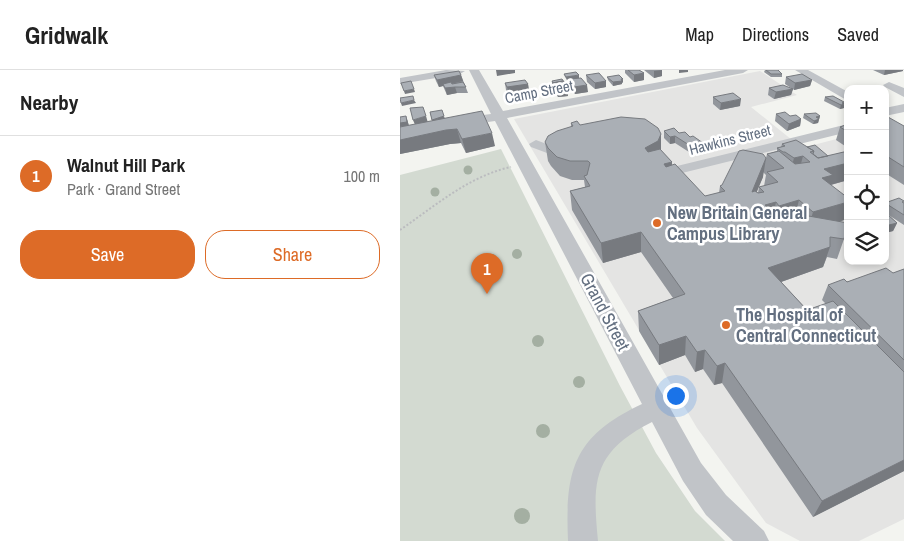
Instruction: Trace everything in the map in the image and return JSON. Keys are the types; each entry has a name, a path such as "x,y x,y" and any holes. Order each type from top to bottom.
{"street":[{"path":"400,81 468,70"},
{"name":"Grand Street","path":"474,70 656,408 701,486 727,516 754,541"},
{"name":"Camp Street","path":"472,121 743,70"},
{"path":"800,70 844,95"},
{"path":"889,86 904,93"},
{"path":"889,117 904,108"},
{"name":"Hawkins Street","path":"678,170 844,129"},
{"path":"536,144 555,152"},
{"path":"720,160 729,169 747,167"},
{"path":"583,541 581,486 590,459 600,444 615,430 656,408"}],"path":[{"path":"400,230 471,181 502,169"}],"shaded area":[{"path":"760,71 797,95 751,107 802,148 844,137 844,265 889,265 889,129 904,137 904,519 859,541 800,541 766,523 697,428 514,119"},
{"path":"501,149 620,386 656,453 695,511 725,541 400,541 400,175"}],"building":[{"path":"628,70 639,70 644,73 634,75"},
{"path":"766,70 778,70 782,74 771,74"},
{"path":"459,71 461,75 437,80 434,75"},
{"path":"576,72 579,75 566,77 564,74"},
{"path":"599,73 606,81 595,83 586,75"},
{"path":"802,74 812,80 795,83 786,77"},
{"path":"619,75 623,79 621,79 622,81 613,82 607,77"},
{"path":"581,78 587,85 574,87 569,80 569,79"},
{"path":"562,79 565,83 563,81 553,83 552,81"},
{"path":"525,80 528,84 507,87 505,83"},
{"path":"411,81 414,89 404,91 401,83"},
{"path":"563,81 568,87 566,87 567,89 557,90 552,83"},
{"path":"451,82 452,84 463,82 466,87 445,88 443,84"},
{"path":"783,85 793,89 776,92 769,88"},
{"path":"733,93 741,99 721,103 713,97"},
{"path":"413,96 414,100 401,103 400,98"},
{"path":"833,96 844,102 842,103 844,104 841,105 825,97"},
{"path":"423,107 426,116 413,120 410,108"},
{"path":"442,110 444,116 432,120 430,112"},
{"path":"482,111 492,133 462,139 457,129 400,140 400,127"},
{"path":"785,112 790,116 796,115 801,119 789,124 776,114"},
{"path":"816,113 820,116 816,117 819,119 814,121 804,114"},
{"path":"406,116 407,122 400,123 400,117"},
{"name":"The Hospital of Central Connecticut","path":"621,117 645,119 658,128 661,134 658,141 645,148 648,152 660,149 672,162 664,164 666,167 675,164 705,196 725,191 720,186 739,151 763,154 766,158 752,192 758,193 764,192 759,187 778,182 767,172 784,168 767,154 779,151 795,164 810,162 803,156 794,158 777,148 785,146 782,144 796,140 814,151 810,152 818,158 844,152 844,164 824,169 833,175 822,178 844,195 844,203 813,212 799,200 779,206 776,202 765,205 769,209 844,222 844,239 830,237 830,247 768,268 807,310 833,301 904,372 904,460 822,501 725,363 717,366 705,350 697,352 686,336 659,345 638,311 685,294 641,232 601,243 570,191 590,186 584,176 587,175 590,163 588,161 570,161 557,157 545,142 548,136 573,126 571,123 577,121 580,125"},
{"path":"889,118 904,126 904,167 889,158"},
{"path":"674,128 679,133 685,132 690,137 693,136 703,143 689,145 675,136 670,137 664,131"},
{"path":"815,145 828,156 818,158 813,154 814,151 807,147"},
{"path":"899,198 904,201 902,202 904,203 904,215 889,206 889,202"},
{"path":"889,216 897,223 889,225"},
{"path":"886,268 893,273 904,269 904,360 828,285 844,279 847,282"}],"place":[{"name":"New Britain General Campus Library","path":"657,223"},
{"name":"Walnut Hill Park","path":"487,294"},
{"name":"The Hospital of Central Connecticut","path":"726,325"}]}
